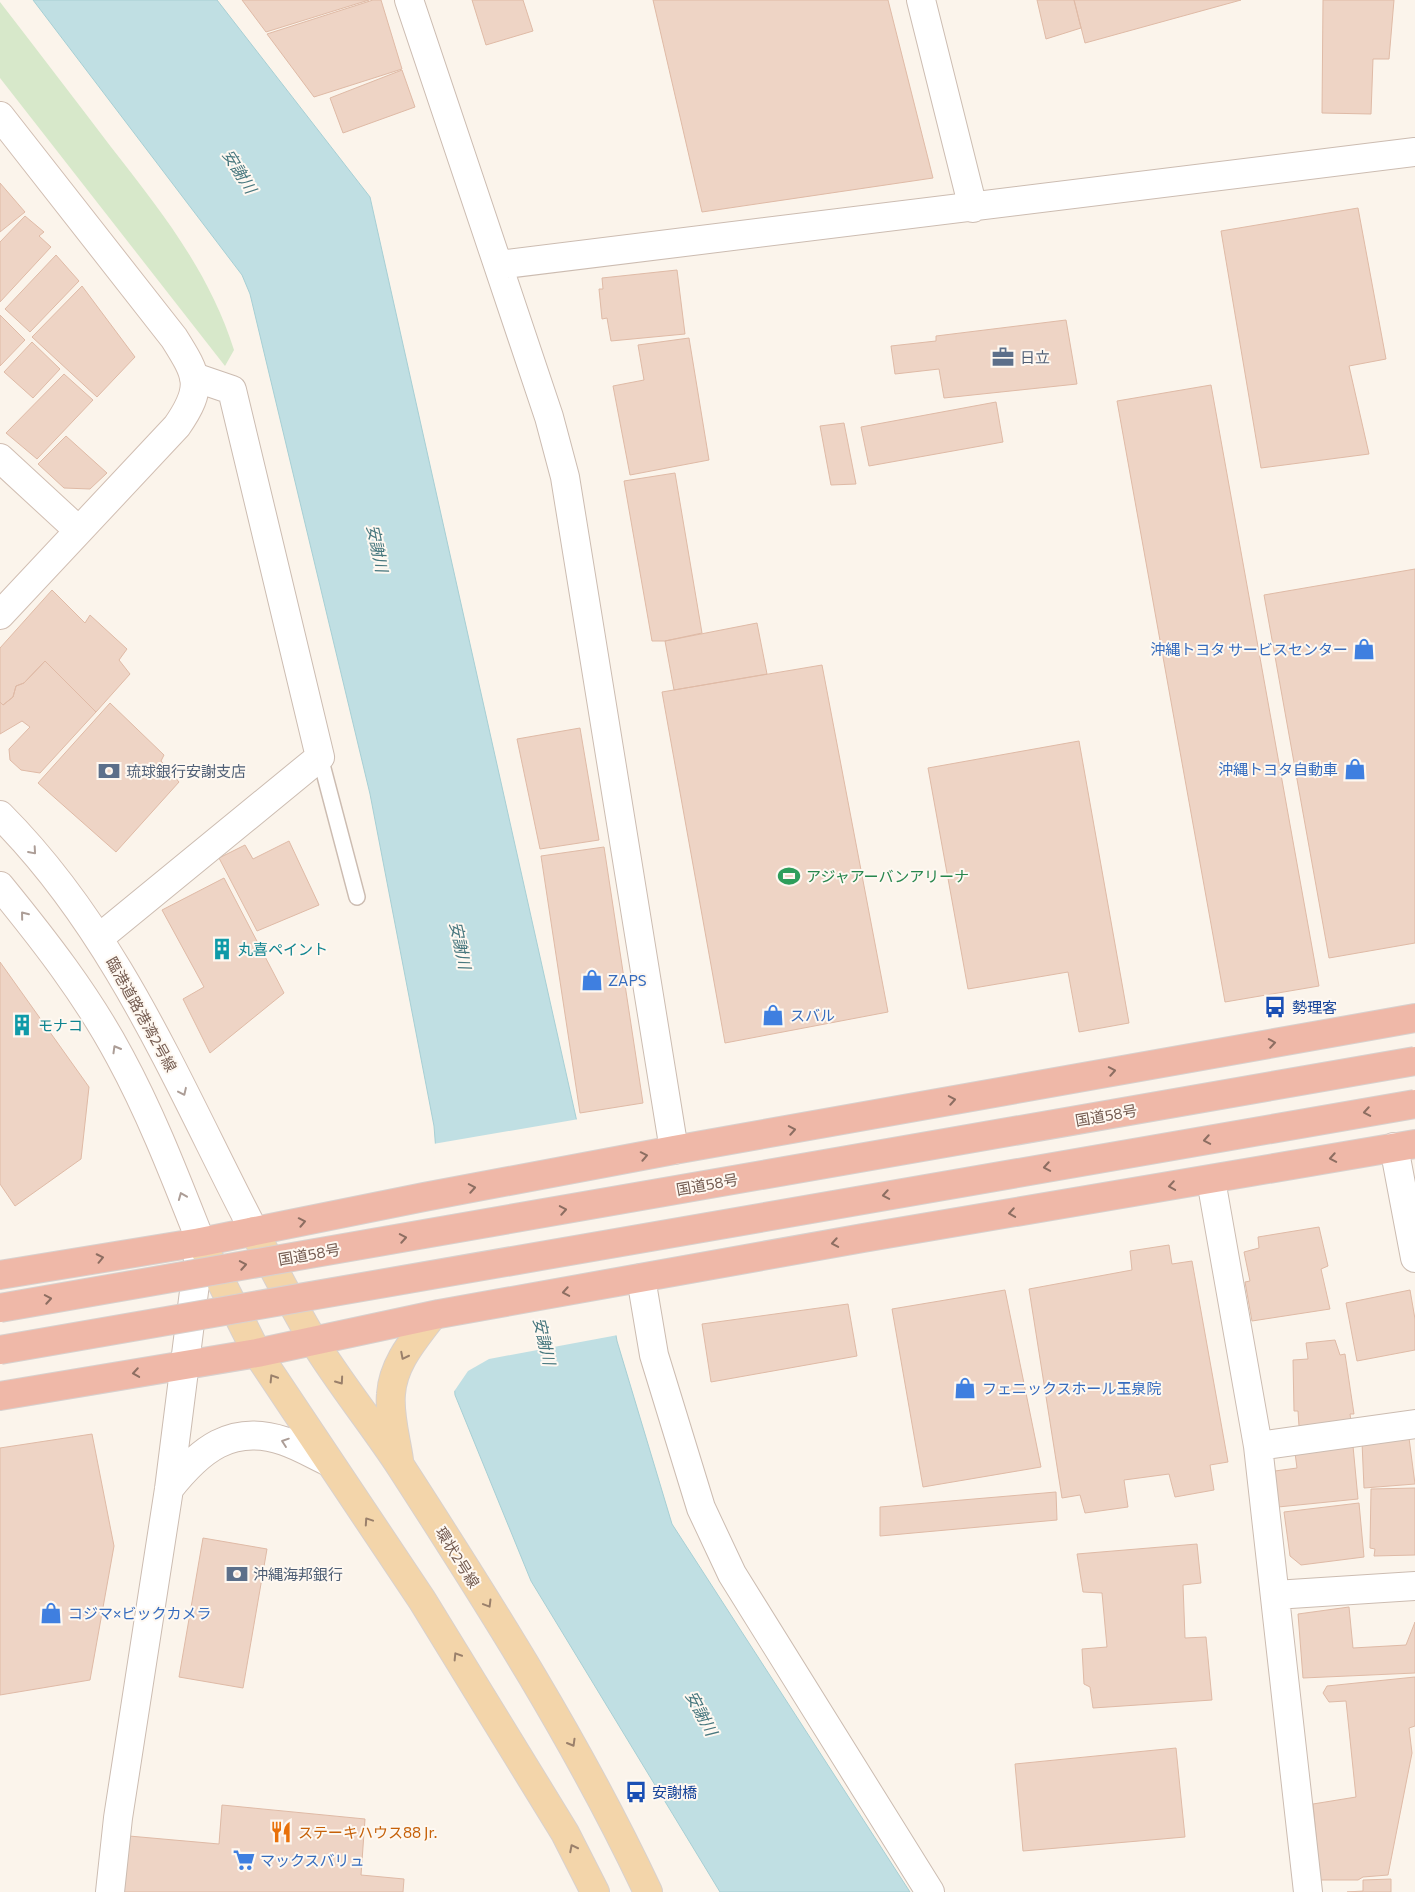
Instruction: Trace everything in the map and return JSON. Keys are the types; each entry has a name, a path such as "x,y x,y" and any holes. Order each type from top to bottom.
{"highway":[{"path":"0,1275 200,1242 674,1150 1415,1018"},
{"name":"国道58号","path":"0,1308 1415,1061"},
{"path":"0,1350 1415,1104"},
{"path":"0,1396 257,1353 436,1315 863,1238 1404,1146"}],"main road":[{"name":"環状2号線","path":"254,1231 283,1288 314,1340 400,1465 555,1713 592,1778 648,1892"},
{"path":"200,1242 257,1353 422,1600 565,1833 595,1892"},
{"path":"400,1465 391,1410 392,1385 405,1352 436,1315"}],"street":[{"path":"409,0 549,417 565,477 674,1150"},
{"path":"921,0 973,208"},
{"path":"0,615 177,426 189,409 196,387 192,366 174,338 1,120"},
{"path":"498,265 973,208 1415,152"},
{"path":"99,938 320,757 232,390 194,377"},
{"path":"0,458 78,530"},
{"name":"臨港道路港湾2号線","path":"0,815 58,880 99,938 127,983 254,1231"},
{"path":"0,886 67,970 120,1057 164,1150 200,1242 169,1489 118,1818 110,1892"},
{"path":"1404,1146 1415,1258"},
{"path":"1211,1180 1258,1446 1308,1892"},
{"path":"641,1278 654,1355 701,1508 732,1574 930,1892"},
{"path":"1258,1446 1415,1424"},
{"path":"169,1489 188,1464 203,1451 220,1442 241,1437 283,1440 329,1462"},
{"path":"1275,1595 1415,1586"}],"lane":[{"path":"320,757 357,897"}],"green space":[{"path":"0,2 148,195 182,243 224,321 234,350 225,366 0,78"}],"water":[{"name":"安謝川","path":"33,0 217,0 370,197 577,1122 617,1341 672,1524 910,1892 720,1892 531,1581 455,1395 434,1126 370,794 250,294 242,275"}],"pier":[{"path":"579,1119 618,1335 489,1359 468,1371 453,1393 433,1144"}],"building":[{"path":"242,0 369,0 266,32"},
{"path":"373,0 381,0 402,69 314,97 267,34"},
{"path":"472,0 523,0 533,31 486,45"},
{"path":"653,0 888,0 933,178 702,212"},
{"path":"1037,0 1074,0 1081,28 1046,39"},
{"path":"1074,0 1241,0 1085,43"},
{"path":"1323,0 1394,0 1389,59 1373,59 1371,114 1322,113"},
{"path":"402,70 415,107 343,133 330,98"},
{"path":"0,183 25,212 0,232"},
{"path":"1358,208 1386,359 1349,366 1369,454 1261,468 1221,231"},
{"path":"25,216 44,232 39,236 51,247 0,302 0,242"},
{"path":"56,255 79,281 30,332 5,309"},
{"path":"677,270 685,334 611,341 607,318 602,319 599,289 603,289 602,278"},
{"path":"82,286 135,357 97,397 32,337"},
{"path":"0,315 25,340 0,366"},
{"path":"1066,320 1077,384 944,398 939,369 895,374 891,346 936,341 936,336"},
{"path":"689,338 709,460 630,475 613,386 644,380 638,345"},
{"path":"32,342 60,369 33,398 4,372"},
{"path":"64,374 93,400 37,459 6,433"},
{"path":"1211,385 1319,986 1225,1002 1117,401"},
{"path":"996,402 1003,442 869,466 861,427"},
{"path":"844,423 856,484 831,485 820,426"},
{"path":"66,436 107,473 90,489 64,488 38,464"},
{"path":"675,473 702,633 665,641 652,641 624,481"},
{"name":"沖縄トヨタ自動車","path":"1415,569 1415,943 1329,958 1264,595"},
{"path":"52,590 85,623 90,615 127,649 119,660 130,674 96,712 45,661 24,683 16,686 13,697 3,705 0,702 0,648"},
{"path":"757,623 767,674 674,690 665,641"},
{"path":"45,661 96,712 40,773 21,770 10,760 9,749 30,727 22,721 0,734 0,702 3,705 13,697 16,686 24,683"},
{"path":"822,665 888,1012 725,1043 662,692"},
{"name":"琉球銀行安謝支店","path":"110,703 164,755 161,761 179,782 116,852 38,783"},
{"path":"580,728 599,840 540,849 517,739"},
{"path":"1079,741 1129,1023 1079,1032 1068,972 968,989 928,768"},
{"path":"289,841 319,905 257,931 219,858 245,845 253,859"},
{"name":"ZAPS","path":"604,847 643,1103 580,1113 541,856"},
{"name":"丸喜ペイント","path":"224,878 284,993 210,1053 183,999 204,987 162,910"},
{"name":"モナコ","path":"0,962 89,1087 81,1159 15,1206 0,1184"},
{"path":"1319,1227 1328,1266 1321,1269 1330,1309 1252,1321 1245,1282 1250,1281 1244,1252 1259,1248 1258,1237"},
{"path":"1169,1245 1172,1264 1192,1261 1228,1462 1210,1465 1214,1490 1175,1497 1169,1474 1124,1480 1128,1507 1085,1513 1080,1495 1062,1498 1029,1289 1132,1270 1130,1251"},
{"name":"フェニックスホール玉泉院","path":"1005,1290 1041,1467 923,1487 892,1309"},
{"path":"1410,1290 1415,1319 1415,1350 1357,1361 1346,1303"},
{"path":"848,1304 857,1356 711,1382 702,1324"},
{"path":"1335,1340 1340,1355 1345,1354 1354,1414 1350,1414 1351,1421 1299,1426 1298,1411 1294,1411 1293,1360 1308,1359 1306,1343"},
{"name":"コジマ×ビックカメラ","path":"92,1434 114,1546 90,1680 0,1695 0,1448"},
{"path":"1409,1438 1415,1484 1364,1488 1362,1442"},
{"path":"1353,1446 1358,1499 1278,1507 1275,1471 1297,1468 1295,1453"},
{"path":"1415,1488 1415,1555 1374,1556 1375,1549 1370,1548 1371,1489"},
{"path":"1056,1492 1057,1520 880,1536 880,1507"},
{"path":"1359,1503 1364,1557 1301,1565 1290,1556 1284,1512"},
{"path":"203,1538 267,1549 243,1688 179,1677"},
{"path":"1197,1544 1201,1583 1183,1585 1185,1638 1206,1637 1212,1700 1093,1708 1090,1687 1084,1684 1082,1649 1107,1647 1102,1593 1083,1592 1077,1554"},
{"path":"1349,1607 1353,1648 1406,1645 1415,1622 1415,1673 1303,1678 1298,1614"},
{"path":"1415,1677 1415,1726 1409,1728 1412,1753 1388,1875 1363,1877 1358,1880 1320,1880 1313,1804 1356,1797 1346,1701 1329,1702 1323,1693 1327,1686"},
{"path":"1176,1748 1185,1837 1023,1851 1015,1764"},
{"name":"マックスバリュ","path":"222,1805 365,1819 361,1875 404,1879 403,1892 124,1892 129,1836 219,1844"},
{"path":"1391,1879 1391,1892 1347,1892 1363,1891 1363,1880"}],"place":[{"name":"日立","path":"1003,357"},
{"name":"沖縄トヨタ サービスセンター","path":"1364,649"},
{"name":"沖縄トヨタ自動車","path":"1355,769"},
{"name":"琉球銀行安謝支店","path":"109,771"},
{"name":"アジャアーバンアリーナ","path":"789,876"},
{"name":"丸喜ペイント","path":"222,949"},
{"name":"ZAPS","path":"592,980"},
{"name":"勢理客","path":"1275,1007"},
{"name":"スバル","path":"773,1015"},
{"name":"モナコ","path":"22,1025"},
{"name":"フェニックスホール玉泉院","path":"965,1388"},
{"name":"沖縄海邦銀行","path":"237,1574"},
{"name":"コジマ×ビックカメラ","path":"51,1613"},
{"name":"安謝橋","path":"636,1792"},
{"name":"ステーキハウス88 Jr.","path":"281,1832"},
{"name":"マックスバリュ","path":"244,1860"}]}
